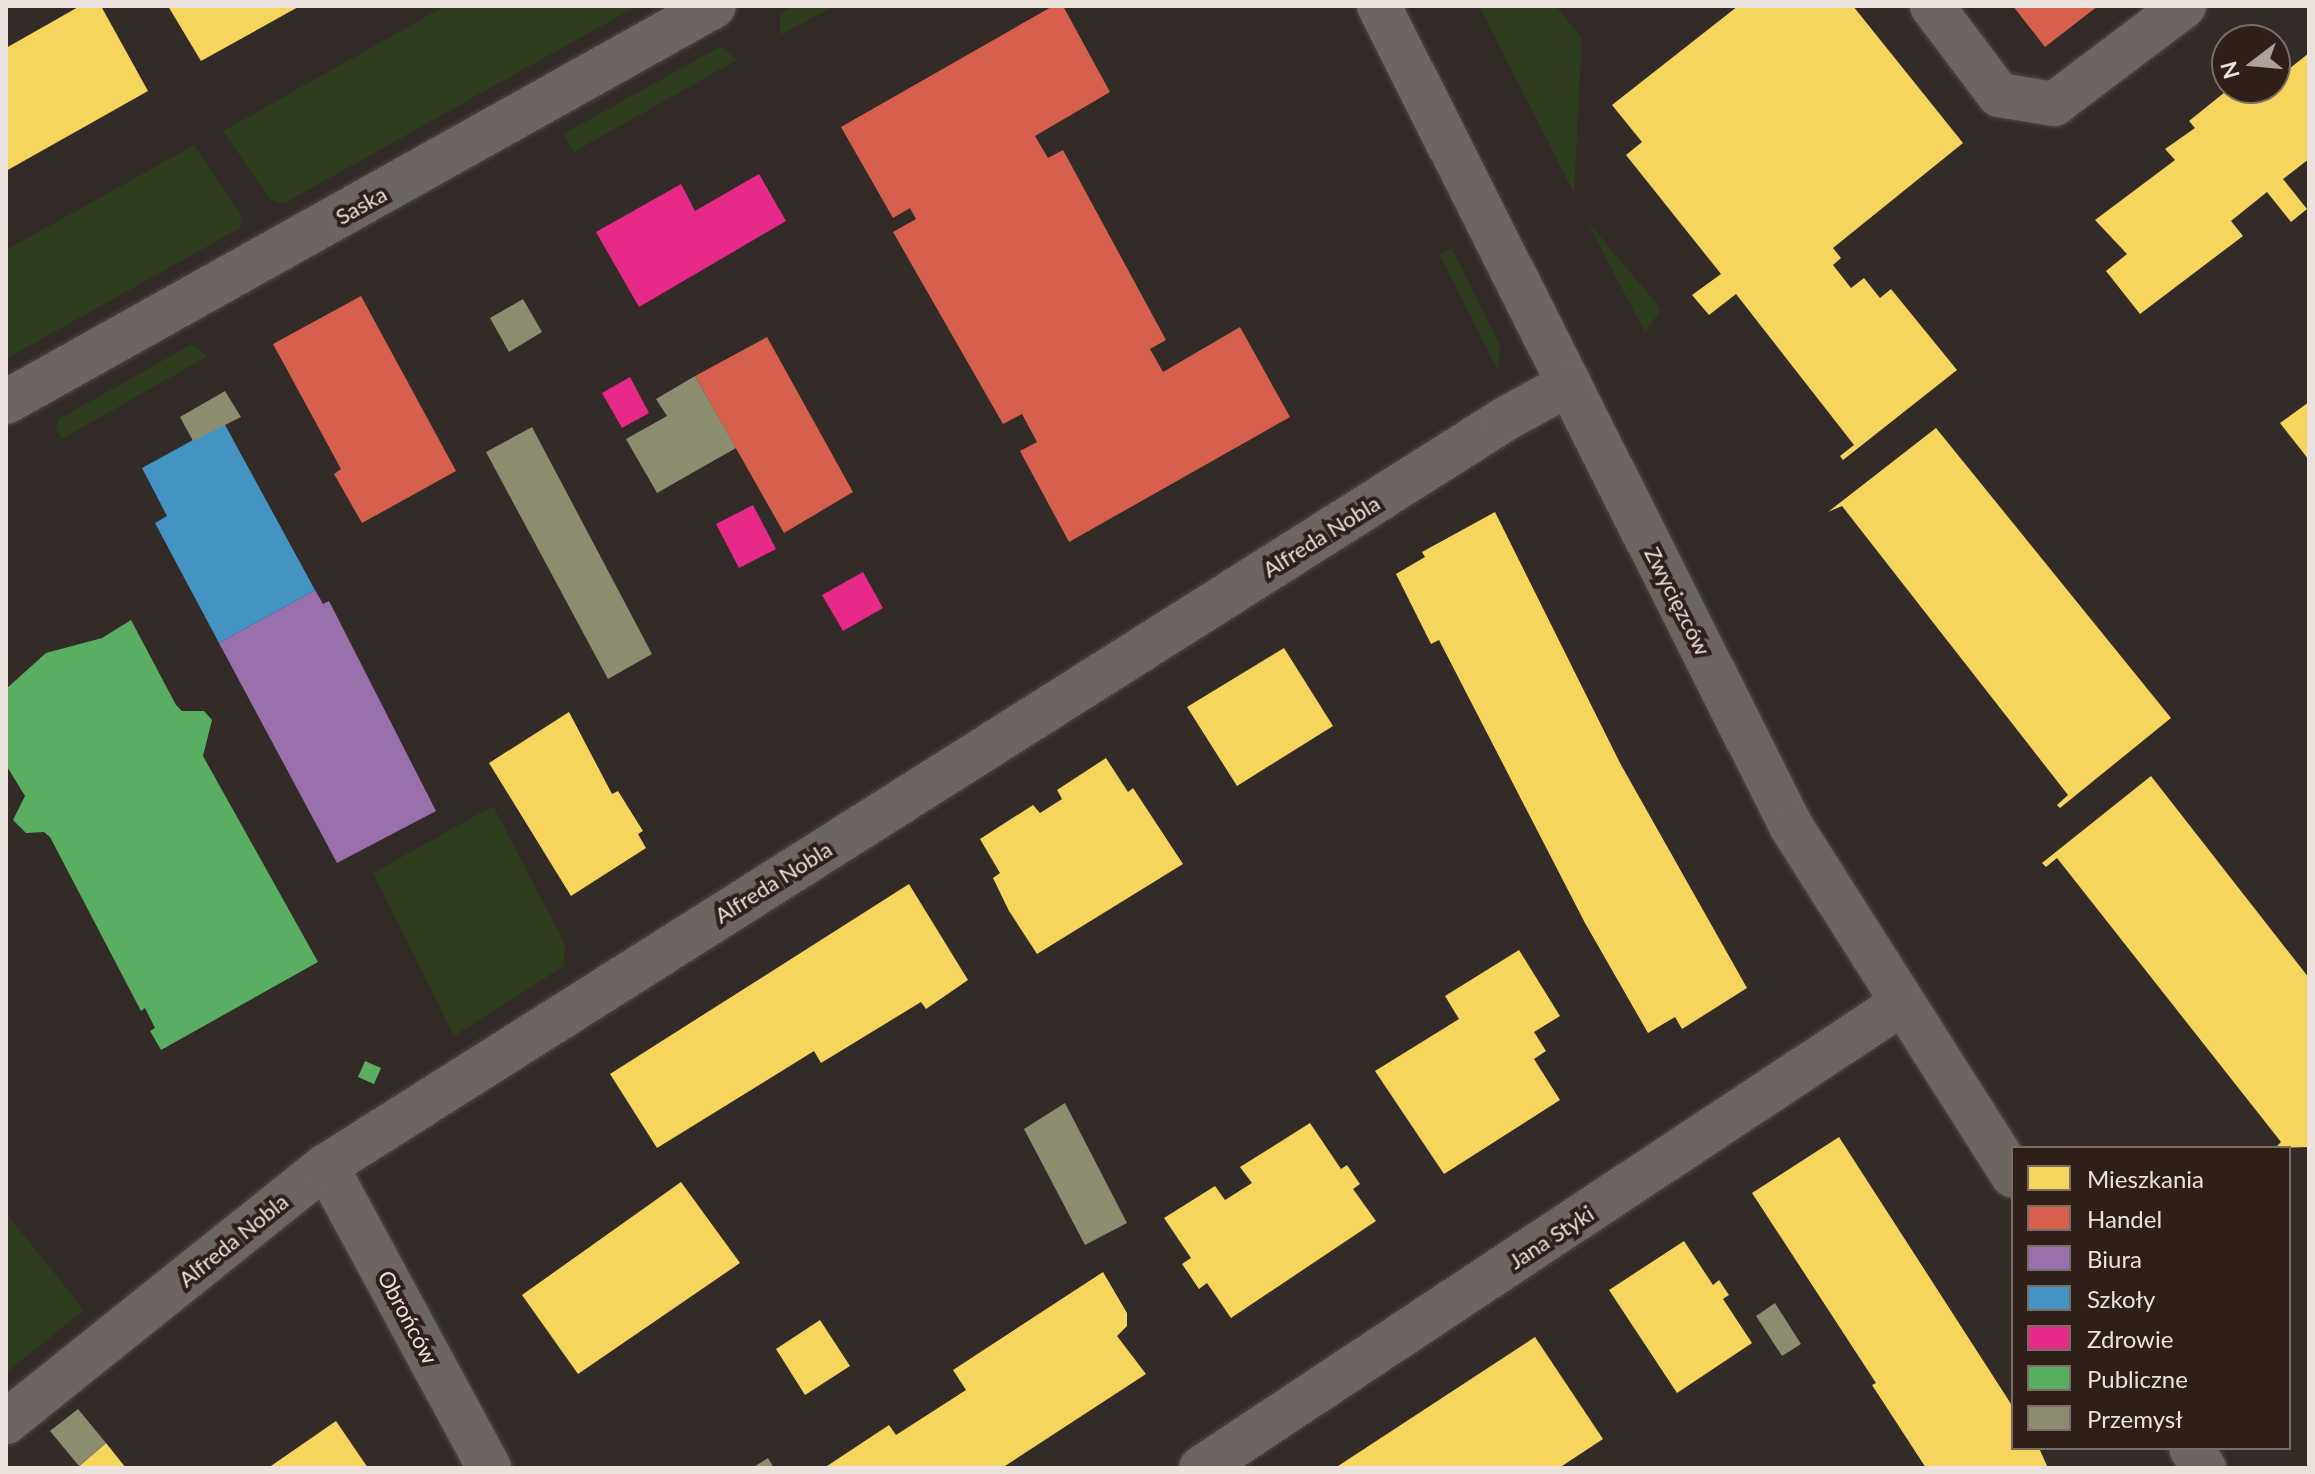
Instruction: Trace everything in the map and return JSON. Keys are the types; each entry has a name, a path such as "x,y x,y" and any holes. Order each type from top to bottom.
{"street":[{"name":"Saska","path":"6,402 714,6"},
{"name":"Zwycięzców","path":"1379,6 1791,826 1901,1004 2011,1173"},
{"path":"1932,6 1999,95 2054,104 2184,6"},
{"name":"Alfreda Nobla","path":"6,1422 326,1166 1507,418 1569,384"},
{"name":"Jana Styki","path":"1201,1468 1901,1004"},
{"name":"Obrońców","path":"326,1166 489,1468"},
{"path":"2192,1450 2204,1468"}],"green space":[{"path":"445,6 637,6 283,204 270,199 223,131"},
{"path":"795,6 835,6 780,35 780,14"},
{"path":"1479,6 1556,6 1582,39 1574,193"},
{"path":"721,46 737,60 574,152 563,134"},
{"path":"194,145 241,215 240,228 6,359 6,250"},
{"path":"1587,221 1661,309 1645,333"},
{"path":"1452,248 1500,346 1499,373 1440,255"},
{"path":"192,344 208,356 62,439 56,429 59,419"},
{"path":"493,806 565,944 564,966 454,1036 373,873"},
{"path":"6,1213 84,1310 6,1373"}],"building: Mieszkania":[{"path":"80,6 101,6 148,91 6,171 6,48"},
{"path":"168,6 300,6 201,61"},
{"path":"1738,6 1853,6 1963,143 1833,248 1841,258 1833,265 1851,288 1864,278 1880,298 1891,289 1957,370 1843,460 1840,456 1854,445 1736,294 1709,315 1692,295 1721,274 1626,155 1642,142 1612,105"},
{"path":"2309,53 2309,159 2283,179 2307,209 2291,222 2267,192 2231,221 2243,236 2140,314 2106,271 2127,254 2095,220 2175,160 2165,149 2195,128 2189,121 2211,103 2291,104 2291,67"},
{"path":"2309,402 2309,460 2280,423"},
{"path":"1936,428 2171,718 2060,808 2057,805 2068,795 1842,506 1828,512"},
{"path":"1495,512 1620,763 1747,988 1682,1029 1675,1017 1648,1033 1585,923 1439,640 1431,644 1396,574 1425,557 1422,552"},
{"path":"1284,648 1333,726 1237,786 1187,707"},
{"path":"569,712 612,794 618,791 643,831 638,834 646,848 571,896 489,763"},
{"path":"1106,758 1128,792 1133,788 1183,864 1037,954 1009,911 993,878 1000,873 980,839 1033,805 1040,813 1062,799 1057,790"},
{"path":"2151,776 2309,978 2309,1147 2277,1146 2281,1142 2057,858 2046,867 2042,863"},
{"path":"909,884 968,980 926,1009 921,1002 821,1063 814,1051 657,1148 610,1074"},
{"path":"1519,950 1560,1016 1534,1032 1546,1051 1534,1059 1560,1100 1444,1174 1375,1071 1459,1019 1445,996"},
{"path":"1310,1123 1341,1169 1347,1165 1360,1184 1353,1189 1376,1221 1231,1318 1207,1283 1199,1289 1182,1264 1191,1258 1164,1218 1215,1186 1225,1200 1252,1183 1240,1167"},
{"path":"1839,1137 2011,1404 2011,1450 2040,1450 2048,1468 1926,1468 1872,1385 1876,1383 1752,1193"},
{"path":"681,1182 740,1263 578,1374 522,1295"},
{"path":"1684,1241 1713,1285 1719,1280 1729,1295 1723,1299 1752,1343 1677,1393 1609,1290"},
{"path":"1103,1272 1127,1313 1127,1326 1117,1336 1146,1374 1002,1468 824,1468 889,1425 896,1435 966,1390 953,1370"},
{"path":"820,1320 850,1366 805,1395 776,1349"},
{"path":"1535,1337 1603,1439 1559,1468 1335,1468"},
{"path":"336,1421 368,1468 268,1468"},
{"path":"106,1443 126,1468 77,1468"}],"building: Handel":[{"path":"1053,6 1063,6 1110,92 1035,136 1048,158 1063,150 1166,340 1150,349 1163,372 1240,327 1290,417 1069,542 1020,451 1037,442 1022,414 1003,424 893,232 916,219 910,208 893,218 841,127"},
{"path":"2013,6 2098,6 2045,47"},
{"path":"361,296 456,471 362,523 334,474 341,469 273,344"},
{"path":"767,337 853,492 784,533 695,376"}],"building: Biura":[{"path":"315,590 323,604 329,601 436,811 337,863 219,643"}],"building: Szkoły":[{"path":"224,423 315,590 219,643 155,523 167,516 142,468"}],"building: Zdrowie":[{"path":"759,174 786,221 639,307 596,232 681,184 695,211"},
{"path":"630,377 649,413 622,428 602,393"},
{"path":"753,505 776,549 739,568 716,524"},
{"path":"863,572 883,608 843,631 822,595"}],"building: Publiczne":[{"path":"131,620 176,705 182,711 204,711 212,720 203,756 318,962 161,1050 150,1031 155,1028 145,1008 141,1011 50,837 44,832 26,833 13,820 25,796 6,765 6,689 46,653 102,638"},
{"path":"365,1061 381,1068 374,1084 358,1077"}],"building: Przemysł":[{"path":"523,299 542,332 509,352 490,318"},
{"path":"695,376 736,448 657,493 626,439 667,416 656,399"},
{"path":"225,391 241,417 193,441 180,417"},
{"path":"532,427 652,654 608,679 486,452"},
{"path":"1065,1103 1127,1223 1085,1245 1024,1129"},
{"path":"1775,1303 1801,1344 1782,1356 1756,1316"},
{"path":"78,1409 106,1443 79,1466 50,1431"},
{"path":"768,1458 774,1468 752,1468"}]}
